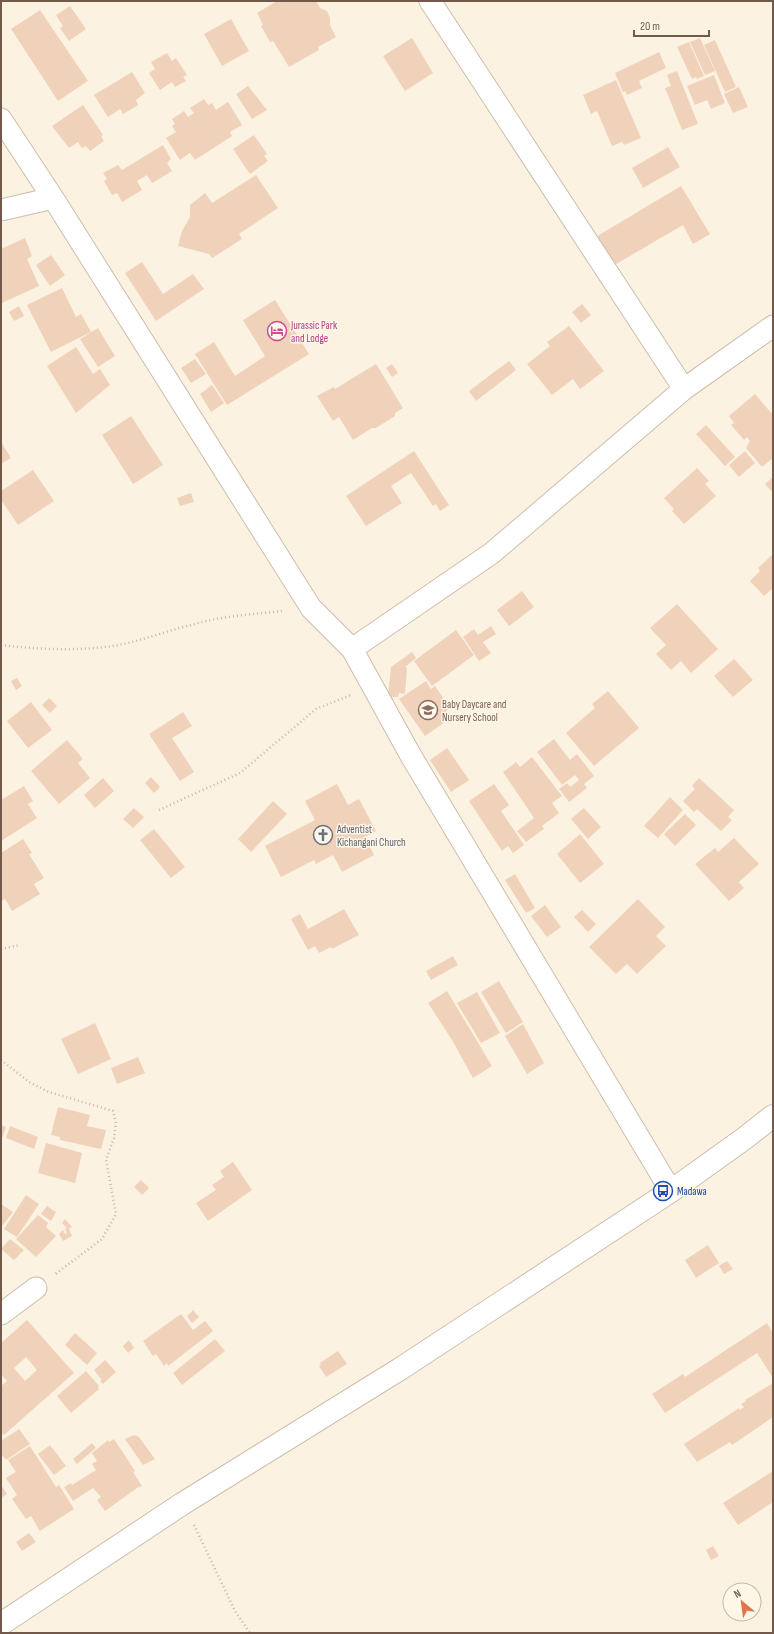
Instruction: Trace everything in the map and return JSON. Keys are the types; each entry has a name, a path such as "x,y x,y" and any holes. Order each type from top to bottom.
{"street":[{"path":"430,1 684,389"},
{"path":"1,119 53,198 311,608 352,649 411,756 671,1191"},
{"path":"1,210 53,198"},
{"path":"352,649 492,553 684,389 773,326"},
{"path":"1,1624 182,1504 400,1369 671,1191 773,1116"},
{"path":"1,1314 36,1288"}],"path":[{"path":"1,645 50,649 106,647 146,638 192,624 252,614 311,608"},
{"path":"159,810 240,773 316,710 372,685"},
{"path":"1,949 20,945"},
{"path":"1,1060 29,1082 48,1092 113,1112 116,1123 114,1138 106,1160 116,1214 112,1223 102,1238 36,1288"},
{"path":"182,1504 202,1540 235,1611 250,1633"}],"building":[{"path":"277,1 316,1 320,8 327,11 330,18 330,25 336,37 318,47 319,50 289,67 273,41 270,42 261,26 263,25 257,13"},
{"path":"70,6 86,29 69,41 60,28 63,26 56,15"},
{"path":"40,10 88,81 58,101 11,29"},
{"path":"231,19 249,51 222,66 204,34"},
{"path":"412,38 433,73 405,91 383,56"},
{"path":"700,38 715,71 705,75 690,42"},
{"path":"715,40 736,87 725,92 704,45"},
{"path":"689,42 704,76 697,79 696,77 692,79 677,47"},
{"path":"659,52 666,68 639,81 642,88 627,95 625,91 623,92 615,73"},
{"path":"167,53 172,61 176,58 187,75 183,77 186,81 175,87 172,82 160,90 149,73 155,69 151,62"},
{"path":"677,71 698,124 682,130 665,88 671,86 667,75"},
{"path":"132,72 145,93 136,100 138,105 123,114 120,109 108,117 94,95"},
{"path":"714,75 725,103 711,109 707,100 695,105 687,86"},
{"path":"616,80 641,138 624,145 622,142 612,146 597,111 591,114 583,95"},
{"path":"248,86 267,110 252,119 236,94"},
{"path":"739,87 748,107 733,113 724,94"},
{"path":"204,99 208,105 212,103 216,110 228,102 242,125 230,132 232,136 195,160 190,153 180,160 166,138 176,132 172,126 175,124 172,119 184,111 188,117 194,113 190,108"},
{"path":"83,105 103,135 101,136 104,141 90,151 86,146 82,148 78,142 69,148 52,126"},
{"path":"254,135 267,154 264,156 268,161 250,174 233,149"},
{"path":"163,145 171,159 167,163 172,171 152,183 147,175 137,181 142,190 122,202 117,193 112,195 104,181 107,179 103,173 118,165 122,170"},
{"path":"668,147 680,167 643,188 632,168"},
{"path":"256,175 278,208 239,234 242,239 212,258 209,254 178,246 182,231 190,217 190,205 205,193 212,203"},
{"path":"681,186 710,234 693,244 683,225 611,267 594,238"},
{"path":"25,238 32,256 27,259 39,286 2,303 1,249"},
{"path":"51,255 65,275 50,286 36,265"},
{"path":"142,262 163,294 193,274 204,289 156,321 125,273"},
{"path":"62,288 76,317 81,314 91,332 51,352 27,305"},
{"path":"275,300 309,354 227,405 195,354 214,342 235,376 265,356 243,320"},
{"path":"582,304 591,315 581,323 572,312"},
{"path":"19,306 24,316 14,321 9,312"},
{"path":"569,326 604,371 580,389 573,379 552,395 527,364 550,346 547,342"},
{"path":"98,328 115,356 98,367 80,339"},
{"path":"76,347 93,374 100,369 110,385 76,413 47,366"},
{"path":"195,359 206,374 191,383 181,368"},
{"path":"509,361 516,370 476,401 469,391"},
{"path":"376,364 403,408 395,413 395,416 353,440 339,417 333,421 317,396 334,387 335,389"},
{"path":"392,364 398,373 392,377 386,368"},
{"path":"212,385 224,403 211,412 200,394"},
{"path":"755,394 773,415 773,458 762,467 746,448 750,441 747,437 744,440 731,425 734,423 729,416"},
{"path":"131,416 163,465 133,484 102,435"},
{"path":"706,425 735,457 725,466 696,434"},
{"path":"1,442 11,458 1,464"},
{"path":"414,451 449,505 440,511 436,504 433,506 411,473 391,486 402,503 366,526 346,496"},
{"path":"745,451 755,463 739,477 729,465"},
{"path":"697,468 709,481 705,484 716,496 684,524 672,511 674,509 664,498"},
{"path":"33,470 54,501 18,525 1,500 1,491"},
{"path":"773,477 773,493 765,484"},
{"path":"191,493 194,502 180,506 177,498"},
{"path":"773,554 773,588 764,596 750,581 760,571 758,568"},
{"path":"522,591 534,607 509,626 497,610"},
{"path":"677,604 718,649 691,673 681,661 671,670 656,654 666,645 650,628"},
{"path":"491,626 496,634 483,642 491,653 479,661 463,637 474,629 478,635"},
{"path":"456,630 474,655 432,686 414,661"},
{"path":"412,652 416,658 405,667 407,668 405,694 399,693 398,697 388,697 391,667"},
{"path":"734,659 753,680 733,697 714,676"},
{"path":"17,678 22,686 16,690 11,681"},
{"path":"426,681 431,689 435,686 450,708 446,711 451,718 425,736 399,699"},
{"path":"608,691 639,728 594,766 566,733 595,708 592,704"},
{"path":"49,698 57,706 50,713 42,705"},
{"path":"31,702 52,730 28,748 7,721"},
{"path":"183,712 192,726 172,738 194,772 180,781 149,734"},
{"path":"554,739 570,760 577,754 594,776 584,784 587,788 569,802 559,789 567,783 570,787 579,780 575,775 562,785 537,752"},
{"path":"67,740 83,759 78,763 90,778 59,804 31,771"},
{"path":"447,748 469,780 451,792 430,760"},
{"path":"532,757 562,796 552,803 559,813 542,826 544,829 526,842 517,831 534,818 503,772 516,762 520,767"},
{"path":"151,777 160,787 154,793 145,783"},
{"path":"103,778 114,791 95,808 84,795"},
{"path":"699,778 734,810 728,817 732,820 721,831 697,809 694,812 683,801 695,789 692,786"},
{"path":"337,784 348,805 359,799 376,831 365,837 374,855 342,872 333,855 316,864 314,860 281,877 265,846 315,820 305,801"},
{"path":"494,784 509,805 501,811 524,845 513,853 508,846 502,851 469,801"},
{"path":"24,786 33,801 28,804 37,818 1,841 1,800"},
{"path":"670,797 683,810 658,838 644,826"},
{"path":"273,801 287,814 251,852 238,839"},
{"path":"134,808 144,817 133,828 123,819"},
{"path":"584,808 601,827 588,839 571,819"},
{"path":"685,814 696,825 675,846 664,834"},
{"path":"154,829 185,867 171,878 140,840"},
{"path":"580,834 604,864 580,883 557,854"},
{"path":"734,838 759,864 739,882 744,888 729,901 695,864 715,848 718,852"},
{"path":"23,839 32,853 29,854 44,878 34,884 40,894 12,911 5,899 1,901 1,853"},
{"path":"515,874 535,908 526,913 505,880"},
{"path":"638,899 665,927 656,936 666,946 637,974 627,964 616,974 589,947"},
{"path":"545,905 561,927 547,937 531,916"},
{"path":"344,909 359,935 332,949 331,947 319,953 315,946 308,950 291,919 300,914 308,929"},
{"path":"582,910 596,924 588,932 574,917"},
{"path":"453,956 458,965 431,980 426,971"},
{"path":"499,981 523,1022 506,1033 481,992"},
{"path":"447,991 492,1066 473,1078 452,1040 428,1003"},
{"path":"477,992 500,1033 481,1043 457,1003"},
{"path":"95,1023 111,1059 78,1074 61,1039"},
{"path":"523,1024 544,1063 527,1074 505,1036"},
{"path":"138,1057 145,1073 117,1084 111,1068"},
{"path":"58,1107 90,1115 87,1126 106,1130 101,1149 60,1140 60,1137 51,1135"},
{"path":"1,1125 6,1127 1,1141"},
{"path":"10,1126 38,1137 34,1149 6,1138"},
{"path":"46,1143 82,1153 75,1183 38,1173"},
{"path":"233,1162 252,1190 208,1221 196,1203 216,1190 212,1185 224,1177 220,1171"},
{"path":"141,1180 149,1188 142,1195 134,1187"},
{"path":"26,1195 39,1204 17,1237 4,1229"},
{"path":"1,1204 13,1212 3,1225 1,1224"},
{"path":"47,1206 56,1212 51,1221 41,1214"},
{"path":"38,1215 48,1223 46,1227 56,1236 36,1257 16,1239"},
{"path":"65,1219 72,1227 69,1229 72,1236 63,1241 59,1234 63,1230 65,1234 67,1233 65,1229 67,1228 62,1223"},
{"path":"10,1239 24,1250 14,1260 1,1249"},
{"path":"708,1245 719,1263 696,1278 685,1260"},
{"path":"727,1261 733,1269 724,1274 719,1266"},
{"path":"193,1310 199,1317 192,1323 187,1316"},
{"path":"181,1314 193,1330 205,1321 213,1331 168,1366 167,1363 164,1366 156,1354 153,1356 143,1341"},
{"path":"27,1320 74,1373 4,1435 1,1432 1,1386 7,1381 1,1374 1,1343","holes":["26,1357 37,1370 25,1381 14,1368"]},
{"path":"767,1323 773,1333 773,1378 757,1353 665,1413 652,1394 683,1374 685,1377"},
{"path":"75,1333 97,1353 87,1365 65,1345"},
{"path":"215,1339 225,1351 182,1385 173,1373"},
{"path":"129,1340 134,1348 128,1353 123,1346"},
{"path":"338,1351 347,1364 326,1377 319,1366 321,1365 320,1363"},
{"path":"105,1360 116,1372 103,1384 100,1381 102,1380 94,1370"},
{"path":"86,1371 99,1386 99,1389 71,1413 57,1396"},
{"path":"773,1383 773,1417 732,1445 730,1442 697,1462 684,1444 739,1408 740,1410 744,1407 741,1404 746,1401 745,1400"},
{"path":"19,1429 30,1444 6,1460 3,1456 1,1457 1,1441"},
{"path":"134,1435 139,1437 155,1459 143,1465 125,1439"},
{"path":"114,1439 135,1471 133,1472 142,1486 105,1511 97,1500 101,1497 93,1488 73,1501 64,1487 71,1483 72,1485 96,1470 92,1464 97,1461 92,1453 108,1440 109,1442"},
{"path":"92,1443 96,1448 77,1464 73,1459"},
{"path":"50,1445 66,1466 54,1475 38,1454"},
{"path":"30,1446 56,1487 59,1485 74,1509 40,1531 31,1516 26,1519 12,1499 17,1495 6,1478 16,1472 8,1460"},
{"path":"773,1471 773,1502 738,1525 723,1503"},
{"path":"1,1485 7,1494 1,1498"},
{"path":"29,1533 36,1542 22,1551 16,1542"},
{"path":"713,1546 719,1556 711,1560 706,1550"}],"place":[{"name":"Jurassic Park and Lodge","path":"277,331"},
{"name":"Baby Daycare and Nursery School","path":"428,710"},
{"name":"Adventist Kichangani Church","path":"323,835"},
{"name":"Madawa","path":"663,1191"}]}
